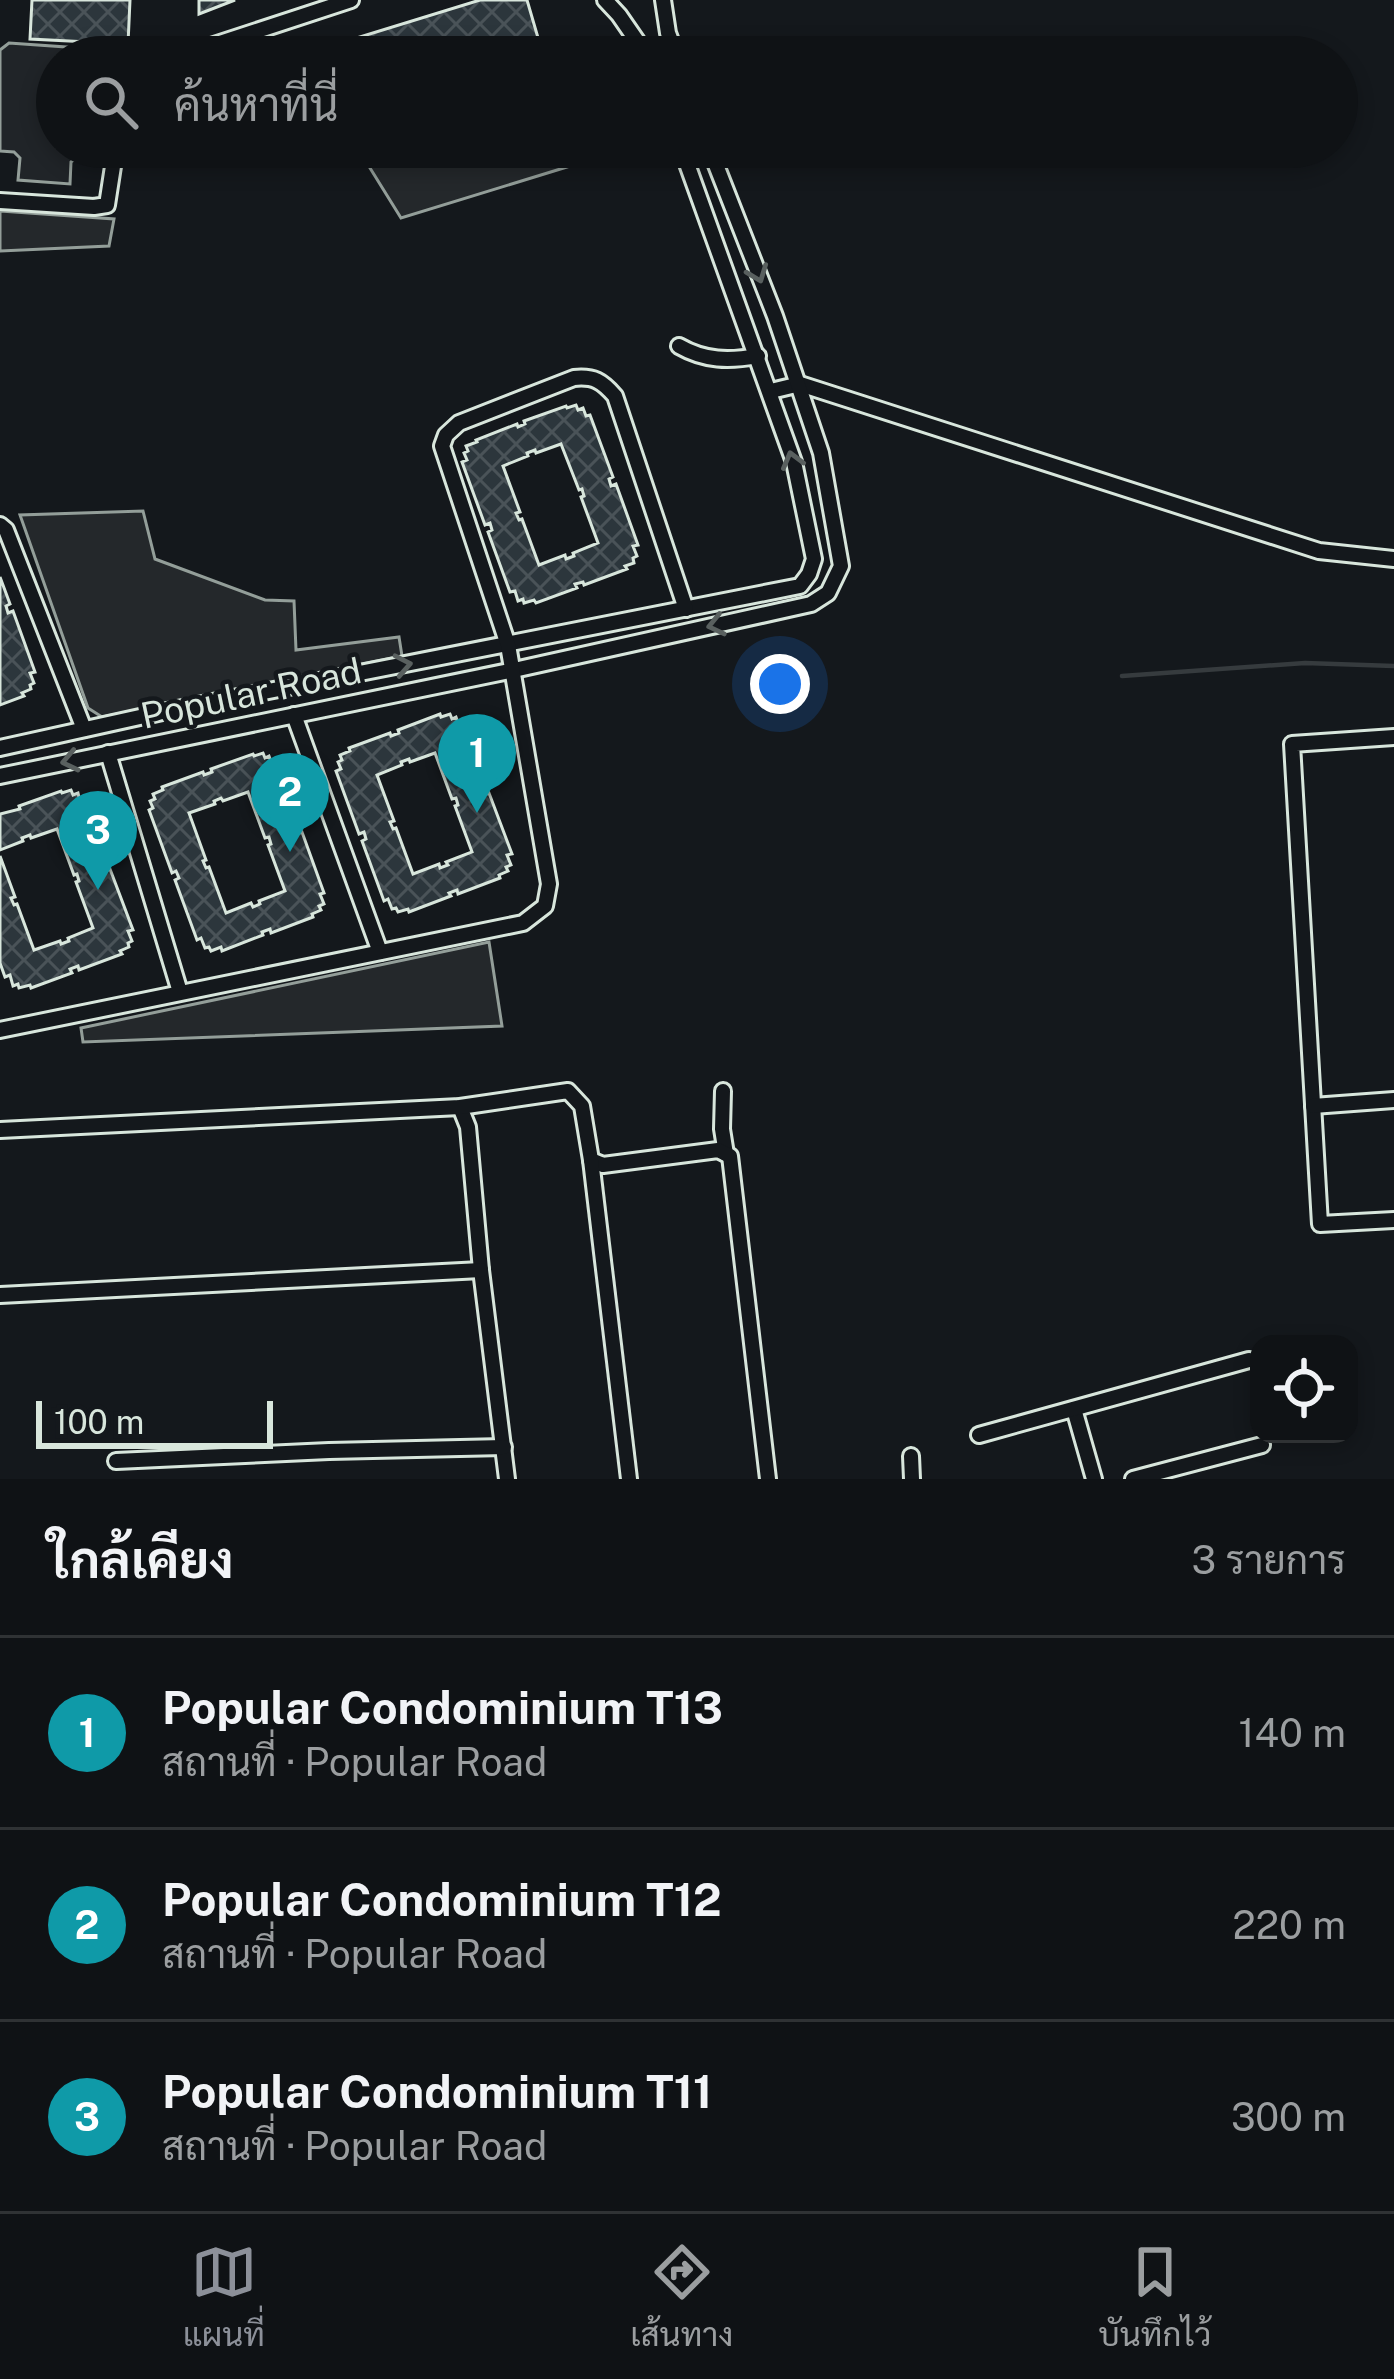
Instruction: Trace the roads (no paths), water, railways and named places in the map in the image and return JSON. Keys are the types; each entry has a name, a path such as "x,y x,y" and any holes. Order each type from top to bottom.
{"street":[{"path":"241,36 350,0"},
{"path":"605,0 633,36"},
{"path":"663,0 669,36"},
{"path":"0,201 106,205 112,168"},
{"path":"689,168 794,462 814,559 809,574 828,593 841,566 821,453 800,384 717,168"},
{"path":"691,174 708,168"},
{"path":"679,346 696,356 718,359 758,356"},
{"path":"0,1030 523,923 545,906 549,884 514,670 442,446 459,423 574,377 591,376 604,384 615,396 686,609"},
{"path":"771,392 800,384 1319,551 1394,559"},
{"path":"0,525 84,729"},
{"name":"Popular Road","path":"0,748 800,586 809,574"},
{"name":"Popular Road","path":"0,776 514,670 811,604 828,593"},
{"path":"294,715 380,952"},
{"path":"1394,737 1292,744 1320,1224 1394,1220"},
{"path":"108,753 179,992"},
{"path":"0,1130 460,1107 568,1090 582,1106 591,1160 629,1479"},
{"path":"723,1091 726,1154"},
{"path":"1313,1106 1394,1100"},
{"path":"460,1107 468,1127 508,1479"},
{"path":"591,1160 604,1165 718,1150 730,1156 768,1479"},
{"path":"0,1295 481,1270"},
{"path":"979,1435 1249,1360"},
{"path":"1074,1409 1094,1479"},
{"path":"1133,1479 1262,1445"},
{"path":"116,1461 504,1447"},
{"path":"911,1456 912,1479"}],"waterway":[{"path":"1122,676 1305,663 1394,666"}],"place":[{"name":"Popular Condominium T13","path":"477,813"},
{"name":"Popular Condominium T12","path":"290,852"},
{"name":"Popular Condominium T11","path":"98,890"}]}
